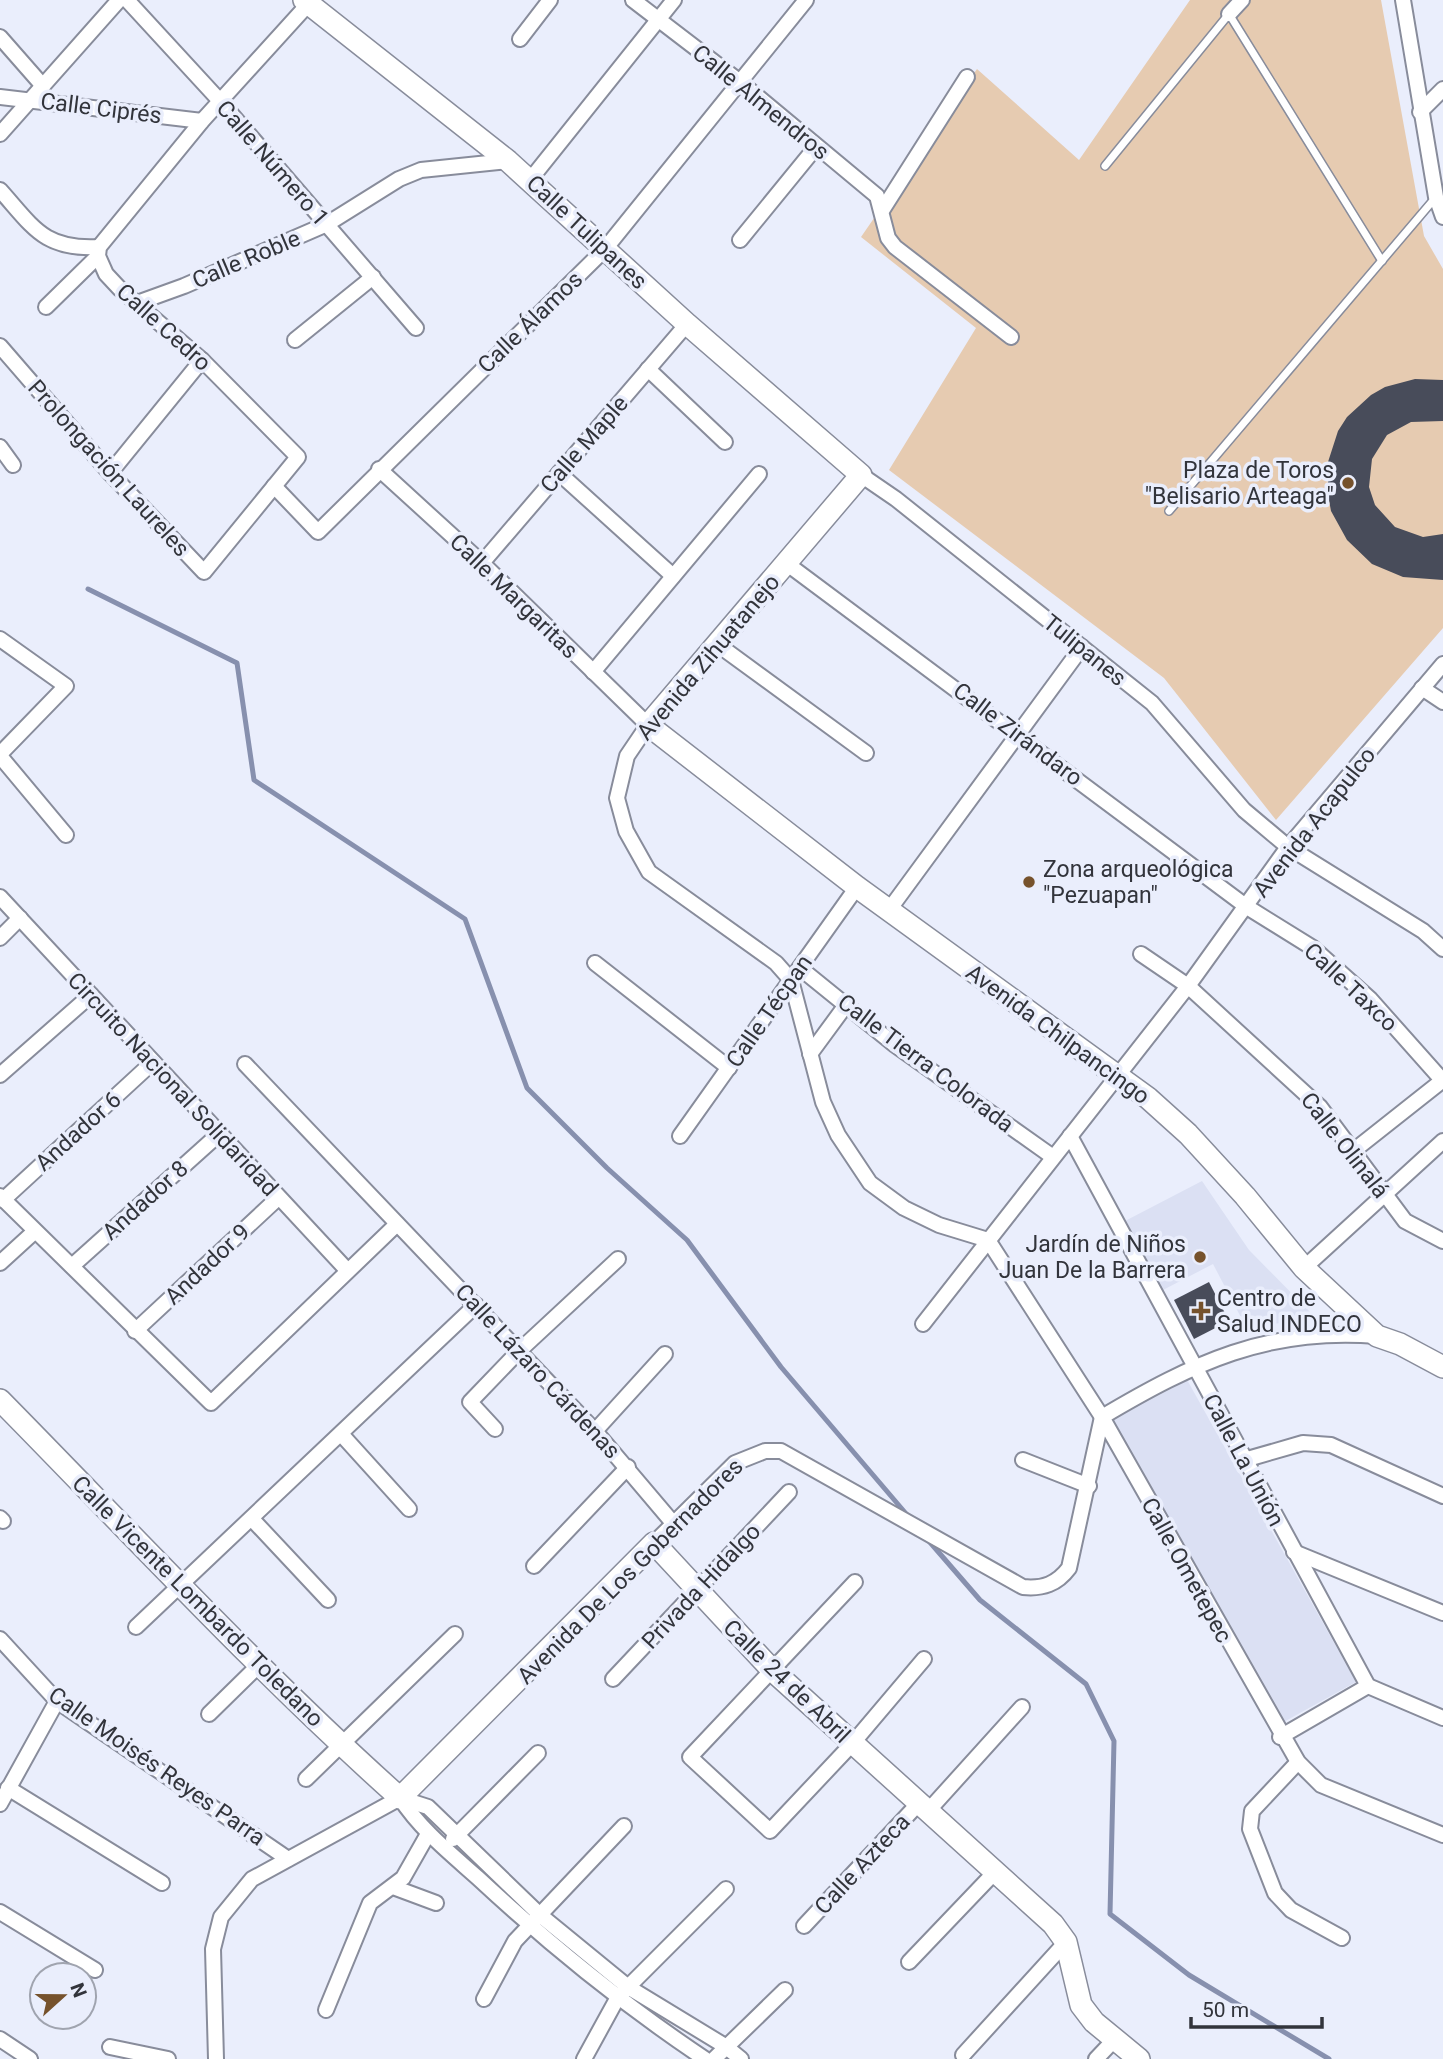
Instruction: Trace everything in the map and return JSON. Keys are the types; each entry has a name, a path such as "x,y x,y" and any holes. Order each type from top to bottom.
{"street":[{"path":"0,134 119,0"},
{"name":"Calle Número 1","path":"127,0 220,101 416,328"},
{"path":"520,39 550,0"},
{"name":"Calle Almendros","path":"633,0 740,82 877,196 883,209"},
{"path":"530,180 674,0"},
{"name":"Calle Álamos","path":"274,486 318,532 605,249 806,0"},
{"path":"1229,14 1242,0"},
{"path":"1403,0 1420,111 1436,197 1443,217"},
{"path":"46,307 98,252 202,121 308,1"},
{"name":"Calle Tulipanes","path":"308,1 508,161 687,324 861,475"},
{"path":"0,37 43,86"},
{"path":"967,77 883,209 888,238 895,247 1011,337"},
{"path":"1420,111 1443,89"},
{"name":"Calle Ciprés","path":"0,97 202,121"},
{"path":"740,240 816,147"},
{"name":"Calle Roble","path":"137,303 184,286 327,224 399,179 421,170 508,161"},
{"path":"0,190 42,238 98,252"},
{"name":"Calle Cedro","path":"98,252 106,274 202,360 298,457"},
{"path":"295,340 373,277"},
{"name":"Calle Maple","path":"482,563 687,324"},
{"name":"Prolongación Laureles","path":"0,346 110,473 204,572 298,457"},
{"path":"110,473 202,360"},
{"path":"648,369 725,442"},
{"path":"0,447 13,465"},
{"name":"Calle Margaritas","path":"379,469 482,563 648,725"},
{"path":"559,473 673,576"},
{"path":"593,672 759,474"},
{"name":"Avenida Zihuatanejo","path":"795,974 649,872 626,831 617,798 627,756 648,725 861,475"},
{"name":"Tulipanes","path":"861,475 896,499 1152,703 1244,810 1289,847 1423,931 1443,949"},
{"name":"Calle Zirándaro","path":"786,563 1019,733 1247,907"},
{"path":"0,639 66,686 0,755 66,835"},
{"path":"717,644 866,753"},
{"path":"889,910 1082,647"},
{"name":"Avenida Acapulco","path":"923,1324 1188,986 1289,847 1443,664"},
{"path":"1422,688 1443,702"},
{"name":"Avenida Chilpancingo","path":"648,725 857,887 1148,1098 1188,1134 1304,1268 1377,1336 1400,1344 1443,1367"},
{"name":"Calle Técpan","path":"680,1136 857,887"},
{"name":"Circuito Nacional Solidaridad","path":"0,897 346,1269"},
{"name":"Calle Taxco","path":"1247,907 1313,947 1370,999 1443,1080"},
{"path":"0,938 20,918"},
{"name":"Calle Olinalá","path":"1141,954 1188,986 1320,1107 1405,1221 1443,1241"},
{"path":"594,963 729,1068"},
{"path":"795,974 810,1054 823,1102 838,1135 870,1183 904,1208 939,1225 988,1240"},
{"name":"Calle Tierra Colorada","path":"795,974 846,1005 895,1045 1053,1157"},
{"path":"0,1075 91,995"},
{"path":"810,1054 846,1005"},
{"name":"Andador 6","path":"1,1198 153,1062"},
{"name":"Calle Lázaro Cárdenas","path":"245,1064 595,1431 673,1523"},
{"path":"1352,1152 1443,1080"},
{"name":"Andador 8","path":"72,1266 219,1134"},
{"name":"Calle La Unión","path":"1070,1136 1368,1686"},
{"path":"1304,1268 1443,1141"},
{"path":"1,1198 211,1403 346,1269 397,1224"},
{"name":"Andador 9","path":"135,1331 278,1198"},
{"path":"0,1263 34,1232"},
{"name":"Calle Ometepec","path":"988,1240 1102,1417 1280,1737 1298,1762 1321,1785 1443,1835"},
{"path":"495,1429 470,1402 519,1351 618,1259"},
{"path":"136,1627 476,1305"},
{"path":"1102,1417 1164,1380 1225,1353 1281,1340 1335,1332 1377,1336"},
{"path":"595,1431 665,1353"},
{"name":"Calle Vicente Lombardo Toledano","path":"0,1400 259,1665 400,1798 416,1823 705,2059"},
{"name":"Avenida De Los Gobernadores","path":"216,2059 213,1949 221,1917 251,1879 400,1798 735,1462 765,1451 781,1451 1023,1587 1036,1588 1050,1585 1062,1578 1069,1568 1102,1417"},
{"path":"342,1434 409,1509"},
{"path":"1244,1460 1303,1443 1331,1445 1443,1496"},
{"path":"1023,1460 1088,1486"},
{"path":"534,1566 628,1467"},
{"name":"Privada Hidalgo","path":"613,1679 789,1492"},
{"path":"252,1519 328,1600"},
{"name":"Calle 24 de Abril","path":"654,1543 773,1671 1053,1924 1066,1942"},
{"path":"1294,1552 1443,1613"},
{"path":"855,1582 690,1757 770,1831 852,1744 924,1658"},
{"path":"306,1779 455,1634"},
{"name":"Calle Moisés Reyes Parra","path":"0,1639 57,1701 289,1859"},
{"path":"209,1714 259,1665"},
{"path":"1280,1737 1368,1686 1443,1718"},
{"path":"0,1804 57,1701"},
{"name":"Calle Azteca","path":"804,1926 1022,1707"},
{"path":"445,1848 538,1753"},
{"path":"1298,1762 1252,1811 1250,1829 1275,1893 1291,1910 1342,1938"},
{"path":"8,1788 162,1883"},
{"name":"Calle Vicente Lombardo Toledano","path":"400,1798 428,1807 458,1834 534,1920"},
{"path":"484,1999 515,1941 624,1826"},
{"path":"326,2010 370,1903 403,1878 428,1834"},
{"path":"909,1962 995,1872"},
{"path":"393,1887 436,1903"},
{"path":"584,2059 623,1992 726,1889"},
{"path":"0,1912 80,1961"},
{"path":"1066,1942 1081,2005 1139,2059"},
{"path":"963,2054 1066,1942"},
{"path":"714,2059 785,1990"},
{"name":"Calle Vicente Lombardo Toledano","path":"623,1992 725,2046 741,2059"},
{"path":"0,2039 30,2059"},
{"path":"1096,2059 1115,2039"},
{"path":"110,2047 168,2059"}],"lane":[{"path":"1105,166 1229,14 1382,261"},
{"path":"1169,511 1436,197"}],"shaded area":[{"path":"1190,0 1381,0 1424,236 1443,269 1443,628 1276,820 1164,678 889,470 976,328 861,237 977,69 1079,160"},
{"name":"Jardín de Niños Juan De la Barrera","path":"1202,1181 1249,1250 1317,1319 1246,1327 1213,1264 1163,1290 1125,1221"},
{"path":"1186,1378 1356,1682 1280,1724 1110,1420"}],"building":[{"name":"Plaza de Toros \"Belisario Arteaga\"","path":"1415,379 1443,380 1443,421 1411,422 1387,435 1372,459 1369,487 1375,505 1395,527 1423,537 1443,534 1443,580 1403,577 1372,564 1347,540 1331,511 1328,495 1328,462 1338,431 1347,417 1371,395 1385,387"},
{"name":"Centro de Salud INDECO","path":"1209,1282 1229,1321 1194,1339 1174,1300"}],"waterway":[{"path":"88,589 237,663 254,780 465,919 527,1088 607,1168 687,1240 781,1367 908,1516"},
{"path":"928,1540 980,1600 1086,1684 1114,1741 1110,1914 1189,1975 1329,2059"}],"place":[{"name":"Plaza de Toros \"Belisario Arteaga\"","path":"1348,483"},
{"name":"Zona arqueológica \"Pezuapan\"","path":"1029,882"},
{"name":"Jardín de Niños Juan De la Barrera","path":"1200,1257"},
{"name":"Centro de Salud INDECO","path":"1201,1311"}]}
